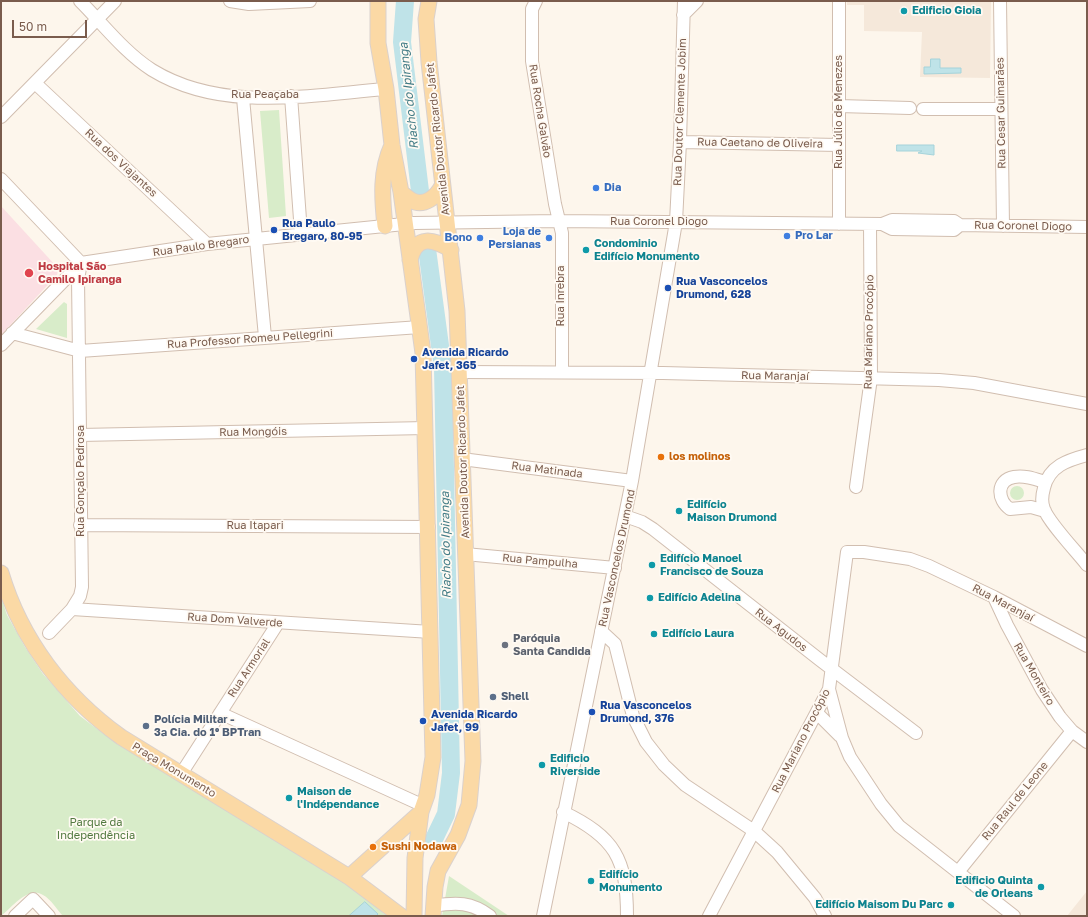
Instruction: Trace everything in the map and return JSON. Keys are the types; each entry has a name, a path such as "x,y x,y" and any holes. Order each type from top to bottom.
{"main road":[{"path":"378,1 378,43 386,90 392,145 406,224 423,353 426,428 433,757 427,796 422,809 415,858 414,916"},
{"name":"Avenida Doutor Ricardo Jafet","path":"429,1 426,19 442,186 442,222 451,250 460,372 465,554 472,718 472,783 468,805 458,835 438,871 433,911"},
{"path":"385,226 383,183 385,160 392,145"},
{"path":"401,192 411,201 423,202 434,198 442,186"},
{"path":"410,260 415,248 425,242 437,241 451,250"},
{"name":"Praça Monumento","path":"1,573 11,602 22,626 50,670 81,706 121,738 349,877 401,916"},
{"path":"349,877 422,809"}],"street":[{"name":"Rua Peaçaba","path":"80,1 124,47 152,70 195,89 215,94 243,98 386,90"},
{"path":"1,117 115,1"},
{"path":"230,1 249,4 310,1"},
{"name":"Rua Rocha Galvão","path":"536,1 532,9 531,17 532,61 558,221"},
{"name":"Rua Doutor Clemente Jobim","path":"676,222 684,1"},
{"path":"683,15 697,1"},
{"name":"Rua Júlio de Menezes","path":"839,1 839,224"},
{"name":"Rua Cesar Guimarães","path":"1000,1 1003,226"},
{"name":"Rua dos Viajantes","path":"35,83 207,244"},
{"path":"291,96 301,233"},
{"path":"243,98 265,337"},
{"path":"839,106 910,108"},
{"path":"923,109 1001,109"},
{"name":"Rua Caetano de Oliveira","path":"680,142 839,145"},
{"path":"1,179 81,263"},
{"name":"Rua Coronel Diogo","path":"442,222 558,221 876,224 892,220 954,221 960,225 1087,226"},
{"name":"Rua Inrebra","path":"558,221 562,233 562,371"},
{"name":"Rua Paulo Bregaro","path":"81,263 256,238 442,222"},
{"name":"Rua Vasconcelos Drumond","path":"543,916 632,481 676,222"},
{"name":"Rua Mariano Procópio","path":"856,487 871,378 876,224"},
{"path":"1,345 81,263"},
{"path":"80,351 78,279 81,263"},
{"name":"Rua Professor Romeu Pellegrini","path":"12,333 80,351 420,327"},
{"name":"Rua Gonçalo Pedrosa","path":"72,609 80,596 82,587 80,525 80,351"},
{"name":"Rua Maranjaí","path":"460,372 562,371 871,378 974,382 1087,404"},
{"name":"Rua Mongóis","path":"80,436 426,428"},
{"path":"1087,455 1069,460 1051,472 1045,482 1042,498 1044,511 1087,565"},
{"name":"Rua Matinada","path":"462,459 632,481"},
{"path":"1044,511 1030,507 1010,509 1003,502 1000,491 1001,485 1012,477 1026,477 1045,482"},
{"name":"Rua Agudos","path":"625,516 642,522 653,529 916,733"},
{"name":"Rua Itapari","path":"80,525 429,527"},
{"name":"Rua Maranjaí","path":"847,552 864,552 910,559 929,566 994,597 1087,646"},
{"name":"Rua Mariano Procópio","path":"709,916 830,689 847,552"},
{"name":"Rua Pampulha","path":"465,554 615,568"},
{"name":"Rua Monteiro","path":"994,597 1007,625 1042,690 1060,717 1072,731 1087,742"},
{"path":"49,633 72,609"},
{"name":"Rua Dom Valverde","path":"72,609 431,632"},
{"name":"Rua Armorial","path":"181,774 278,623"},
{"path":"601,631 615,644 632,716 646,742 664,765 685,785 754,831 777,852 815,898 826,916"},
{"path":"830,689 842,738 850,757 881,804 900,826 1014,916"},
{"path":"220,713 422,809"},
{"path":"818,714 842,738"},
{"name":"Rua Raul de Leone","path":"958,872 1072,731"},
{"path":"564,812 582,821 600,834 614,852 623,869 627,888 627,916"},
{"path":"15,916 33,899 49,916"},
{"path":"433,911 452,904 470,905 478,907 490,916"}],"shaded area":[{"path":"847,1 991,1 990,78 920,77 922,32 864,31 864,5 847,5"},
{"name":"Hospital São Camilo Ipiranga","path":"1,206 58,270 57,275 1,335"},
{"path":"1087,891 1087,916 1067,916"}],"green space":[{"path":"279,110 286,216 269,218 260,111"},
{"path":"64,302 67,304 67,338 36,329"},
{"path":"1017,486 1022,488 1024,493 1022,498 1017,500 1012,498 1010,493 1012,488"},
{"name":"Parque da Independência","path":"1,597 7,615 25,647 43,674 80,716 117,744 346,883 387,916 63,916 49,899 37,893 31,893 20,899 1,916"},
{"path":"449,876 509,916 442,916"}],"water":[{"path":"931,59 940,59 940,68 961,68 961,73 924,74 924,67 930,67"},
{"path":"897,145 934,145 934,155 918,153 922,151 897,151"},
{"path":"365,902 378,914 376,916 349,916"}],"waterway":[{"name":"Riacho do Ipiranga","path":"405,1 402,42 420,191"},
{"name":"Riacho do Ipiranga","path":"427,249 443,368 451,773 446,814 434,839"}],"place":[{"name":"Edificio Gioia","path":"904,11"},
{"name":"Dia","path":"596,188"},
{"name":"Rua Paulo Bregaro, 80-95","path":"274,230"},
{"name":"Pro Lar","path":"787,236"},
{"name":"Bono","path":"480,238"},
{"name":"Loja de Persianas","path":"549,238"},
{"name":"Condominio Edifício Monumento","path":"586,250"},
{"name":"Hospital São Camilo Ipiranga","path":"29,273"},
{"name":"Rua Vasconcelos Drumond, 628","path":"668,288"},
{"name":"Avenida Ricardo Jafet, 365","path":"414,359"},
{"name":"los molinos","path":"661,457"},
{"name":"Edifício Maison Drumond","path":"679,511"},
{"name":"Edifício Manoel Francisco de Souza","path":"652,565"},
{"name":"Edifício Adelina","path":"650,598"},
{"name":"Edifício Laura","path":"654,634"},
{"name":"Paróquia Santa Candida","path":"505,645"},
{"name":"Shell","path":"493,697"},
{"name":"Rua Vasconcelos Drumond, 376","path":"592,712"},
{"name":"Avenida Ricardo Jafet, 99","path":"423,721"},
{"name":"Polícia Militar - 3ª Cia. do 1º BPTran","path":"146,726"},
{"name":"Edificio Riverside","path":"542,765"},
{"name":"Maison de l'Indépendance","path":"289,798"},
{"name":"Sushi Nodawa","path":"373,847"},
{"name":"Edifício Monumento","path":"591,881"},
{"name":"Edificio Quinta de Orleans","path":"1041,887"},
{"name":"Edifício Maisom Du Parc","path":"951,905"}]}
